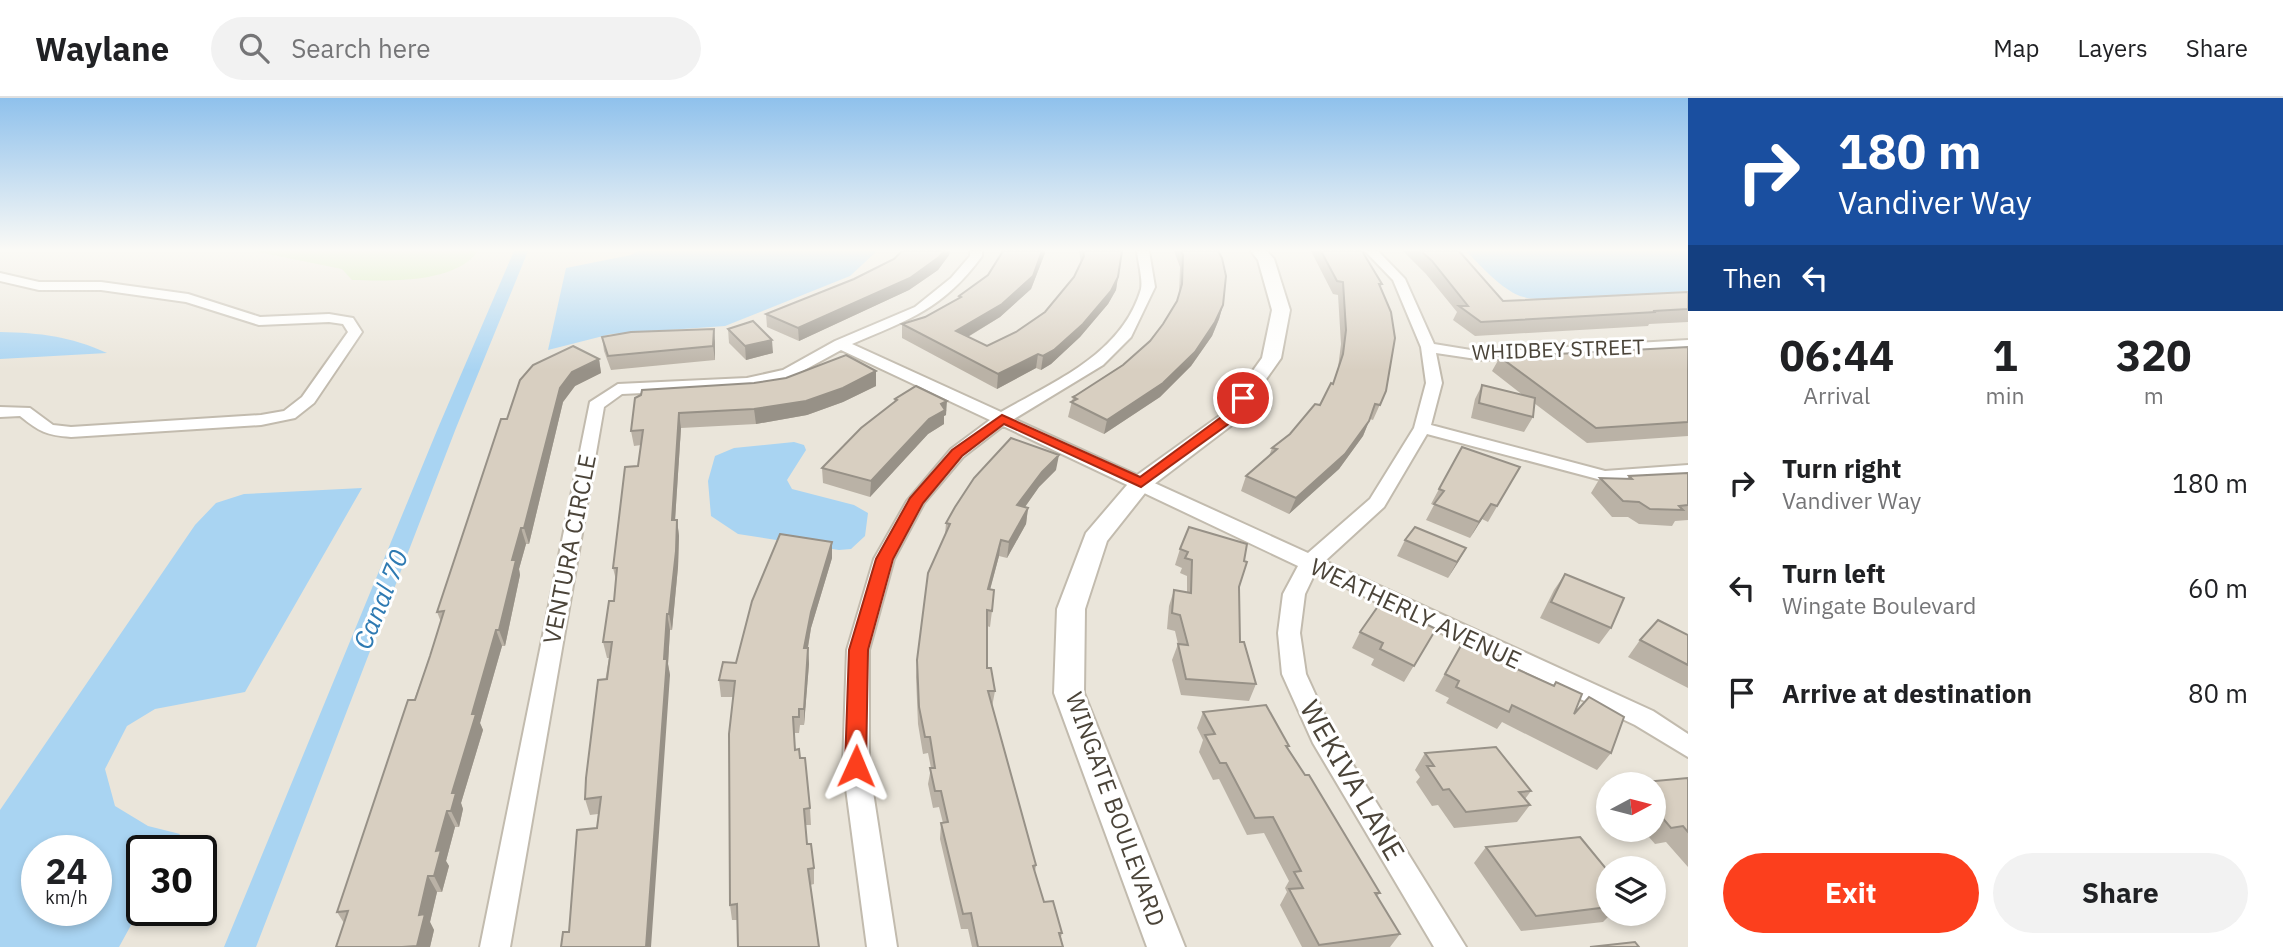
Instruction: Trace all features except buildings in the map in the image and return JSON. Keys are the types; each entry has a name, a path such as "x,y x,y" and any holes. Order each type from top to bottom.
{"street":[{"path":"0,412 24,411 48,430 71,432 261,420 289,415 308,400 355,332 348,321 329,318 259,321 177,296 136,291"},
{"name":"VENTURA CIRCLE","path":"495,947 596,405 618,389 747,383 788,374 840,344 920,310 944,291"},
{"path":"882,947 856,766 858,650 884,559 916,501 957,453 1002,419 1098,362 1126,334 1146,291"},
{"name":"WINGATE BOULEVARD","path":"1166,947 1069,692 1072,609 1095,539 1141,483 1229,418 1272,358 1282,310 1276,291"},
{"path":"1309,564 1377,503 1422,428 1434,383 1428,347 1404,291"},
{"name":"WEATHERLY AVENUE","path":"840,344 1644,718 1688,747"},
{"name":"WHIDBEY STREET","path":"1428,347 1483,356 1688,344"},
{"path":"1422,428 1605,476 1688,470"},
{"name":"WEKIVA LANE","path":"1309,564 1294,594 1289,633 1294,674 1322,736 1451,947"}],"shaded area":[{"path":"0,291 1688,291 1688,947 0,947"}],"water":[{"path":"561,291 813,291 725,326 611,334 548,350"},
{"path":"1510,291 1688,291 1553,300 1520,296"},
{"path":"0,332 55,336 107,353 0,359"},
{"path":"794,442 804,445 806,450 787,480 792,489 854,505 868,513 865,536 851,549 839,550 738,534 711,516 708,481 715,456 734,448"},
{"path":"362,488 245,692 155,709 127,726 105,769 115,806 148,826 180,834 126,835 126,926 130,926 119,947 0,947 0,810 195,525 216,503 244,494"}],"waterway":[{"name":"Canal 70","path":"240,947 504,291"}],"route":[{"path":"856,766 858,650 884,559 916,501 957,453 1002,419 1141,483 1229,418 1243,398"}]}
